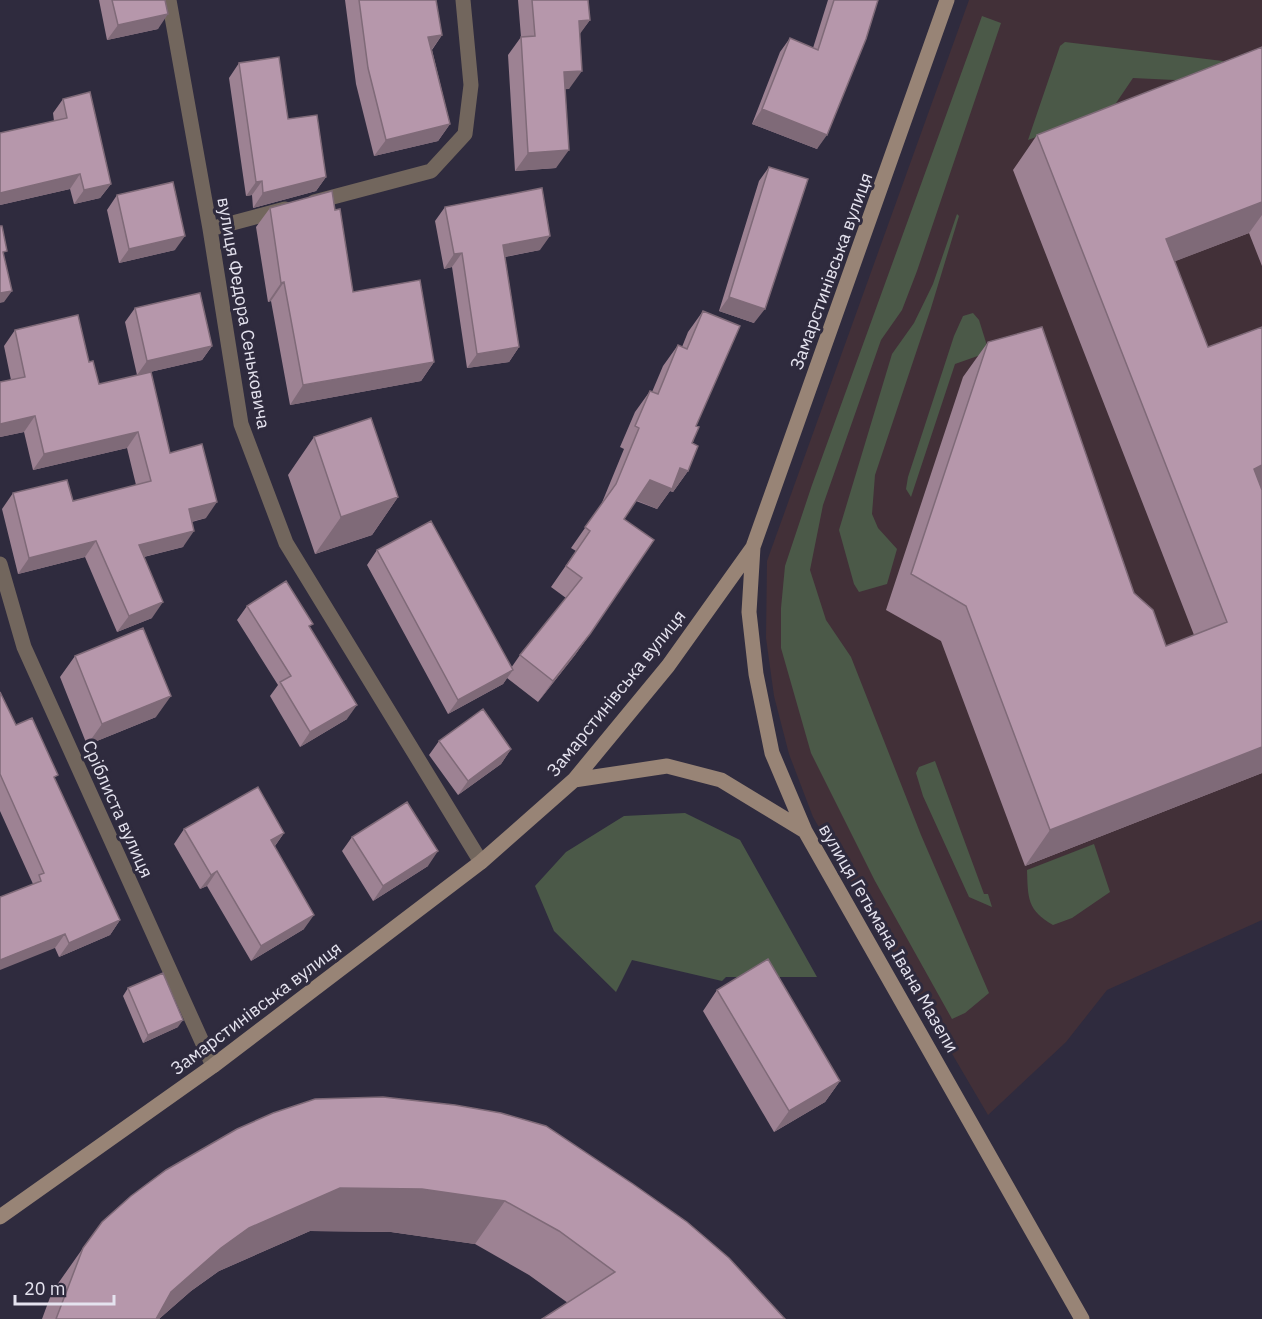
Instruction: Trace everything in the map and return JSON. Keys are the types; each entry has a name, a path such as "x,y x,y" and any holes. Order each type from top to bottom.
{"main road":[{"name":"Замарстинівська вулиця","path":"0,1217 213,1066 482,862 574,780 668,666 753,547 947,0"},
{"name":"вулиця Гетьмана Івана Мазепи","path":"753,547 749,612 756,674 772,753 805,831 1082,1319"},
{"path":"574,780 667,766 721,780 805,831"},
{"path":"959,1085 1029,1207 1031,1228"}],"street":[{"name":"вулиця Федора Сеньковича","path":"169,0 210,229 241,424 286,543 482,862"},
{"path":"210,229 431,171 465,134 471,85 463,0"},
{"name":"Сріблиста вулиця","path":"0,564 24,647 213,1066"}],"shaded area":[{"path":"969,0 1262,0 1262,920 1107,990 1066,1042 988,1115 813,817 789,754 774,696 766,638 767,561"}],"green space":[{"path":"982,16 1001,23 917,271 902,310 881,340 823,505 810,570 826,620 851,657 921,835 989,993 965,1013 952,1019 875,881 811,753 781,648 781,608 785,566 812,485"},
{"path":"1065,42 1223,61 1216,82 1133,78 1112,109 1028,140 1060,46"},
{"path":"957,214 959,216 931,308 875,475 872,514 878,528 897,549 887,584 859,592 854,584 839,530 892,354 914,323 933,284"},
{"path":"973,313 979,320 989,352 955,364 911,497 906,489 908,477 954,336 963,316"},
{"path":"935,761 984,894 988,894 992,907 969,897 923,796 916,773 919,767"},
{"path":"685,813 740,840 817,977 726,977 722,981 632,960 616,992 554,931 535,886 566,852 624,816"},
{"path":"1094,844 1110,892 1072,918 1053,925 1038,914 1031,902 1027,870"}],"building":[{"path":"112,0 165,0 168,14 118,25"},
{"path":"359,0 436,0 442,35 428,37 450,124 386,140 368,68"},
{"path":"532,0 588,0 590,20 579,21 582,71 564,72 569,150 528,153 521,37 535,36"},
{"path":"834,0 878,0 866,39 827,135 762,109 790,38 818,50"},
{"path":"1262,47 1262,202 1166,239 1208,347 1262,327 1262,465 1254,469 1262,490 1262,747 1050,830 966,606 911,574 988,342 1042,327 1134,593 1153,610 1166,646 1227,622 1037,135"},
{"path":"279,57 288,119 317,115 326,177 263,193 262,181 256,182 239,63"},
{"path":"90,92 111,184 84,190 80,174 0,193 0,133 67,118 63,99"},
{"path":"769,167 808,179 765,309 729,297"},
{"path":"173,182 185,236 129,249 117,195"},
{"path":"542,188 550,236 503,245 519,347 477,354 462,253 454,254 445,207"},
{"path":"332,191 335,210 340,209 353,292 420,280 434,362 303,385 284,282 281,283 270,208"},
{"path":"0,226 2,226 7,251 3,252 12,291 0,293"},
{"path":"200,293 212,346 147,361 135,308"},
{"path":"703,311 740,326 696,426 699,427 692,443 698,446 688,471 680,468 672,489 650,480 624,519 654,540 590,634 553,681 520,655 582,578 566,566 590,531 585,527 616,484 639,428 635,426 650,391 658,394 678,345 687,349"},
{"path":"78,315 89,362 93,361 99,384 151,372 170,453 202,444 217,502 189,509 194,531 139,545 163,602 129,616 96,541 29,558 13,493 67,480 73,501 151,481 138,432 44,454 35,416 0,424 0,382 25,377 15,330"},
{"path":"371,418 398,497 341,517 314,437"},
{"path":"431,521 513,670 458,700 377,550"},
{"path":"286,581 313,624 309,626 357,705 310,732 280,682 291,676 247,606"},
{"path":"143,628 171,696 102,724 75,656"},
{"path":"0,692 16,725 32,718 58,775 54,777 120,920 69,943 65,934 0,960 0,897 41,881 39,875 44,873 0,774"},
{"path":"483,709 511,749 468,781 439,741"},
{"path":"258,787 284,833 271,840 314,915 261,946 217,871 211,875 184,829"},
{"path":"407,802 438,851 383,886 352,837"},
{"path":"768,959 840,1081 789,1111 717,990"},
{"path":"163,973 183,1020 148,1035 128,988"},
{"path":"383,1097 501,1113 546,1126 687,1222 729,1258 785,1319 542,1319 615,1272 559,1231 505,1201 422,1189 340,1188 249,1228 221,1248 171,1292 156,1319 56,1319 83,1248 102,1222 131,1196 166,1170 237,1129 273,1113 315,1099"}]}
